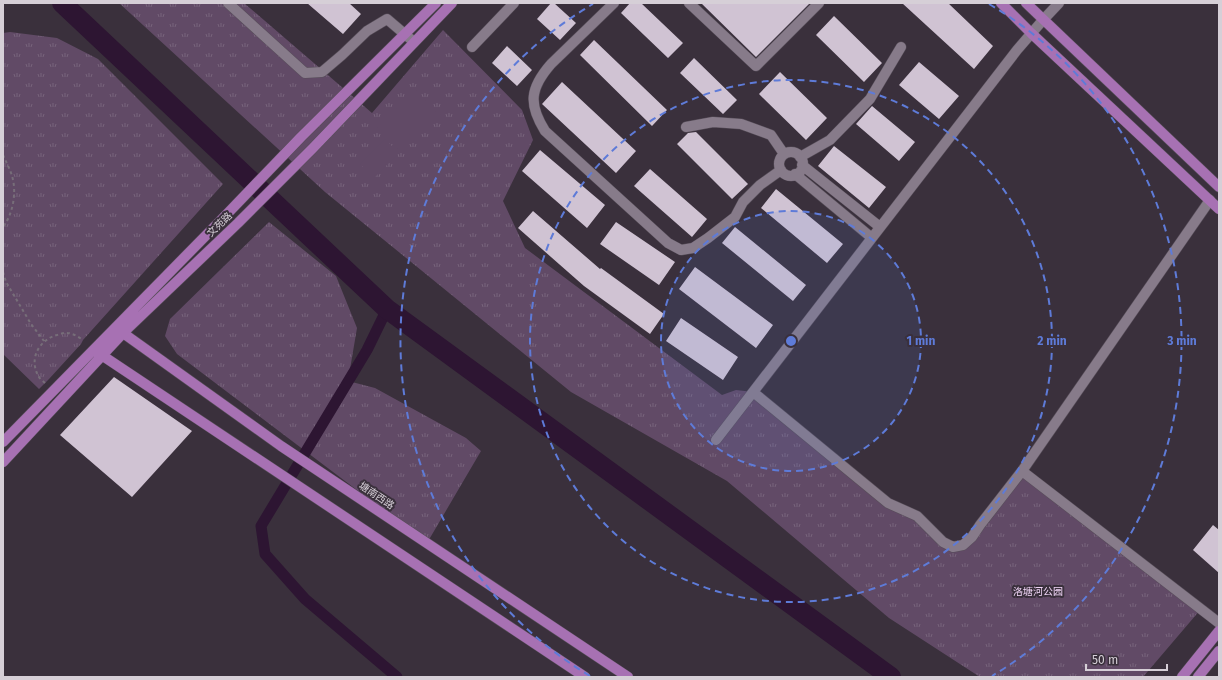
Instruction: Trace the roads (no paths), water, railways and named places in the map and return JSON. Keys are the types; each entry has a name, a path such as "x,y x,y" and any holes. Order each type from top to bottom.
{"main road":[{"name":"文苑路","path":"3,442 119,331 302,137 436,3"},
{"name":"文苑路","path":"119,331 238,223 313,148 452,3"},
{"path":"1001,3 1031,33 1219,209"},
{"path":"1026,3 1219,187"},
{"name":"塘南西路","path":"119,331 282,446 628,677"},
{"name":"文苑路","path":"3,462 98,352"},
{"path":"98,352 585,677"},
{"path":"1182,677 1219,631"},
{"path":"1198,677 1219,651"}],"street":[{"path":"228,3 305,73 322,72 367,31 387,19 414,42"},
{"path":"472,47 514,3"},
{"path":"614,3 542,74 536,88 533,102 537,118 545,131 668,243 681,250 693,248 708,238 735,216 743,202 760,185 781,170"},
{"path":"689,3 756,66 819,3"},
{"path":"716,440 1031,33 1059,3"},
{"path":"801,161 830,140 870,99 901,47"},
{"path":"686,127 713,122 741,124 771,135 784,154"},
{"path":"801,161 801,169 795,174 788,175 781,170 780,160 784,154 791,152 795,153 801,161 880,227"},
{"path":"795,174 872,238"},
{"path":"752,392 888,503 917,516 942,542 953,547 963,545 972,537 1022,471 1210,200"},
{"path":"1022,471 1219,623"}],"waterway":[{"path":"62,3 387,309 891,677"},
{"path":"387,309 367,350 261,526 265,554 305,599 397,677"}],"park label":[{"name":"洛塘河公园","path":"1038,591"}]}
